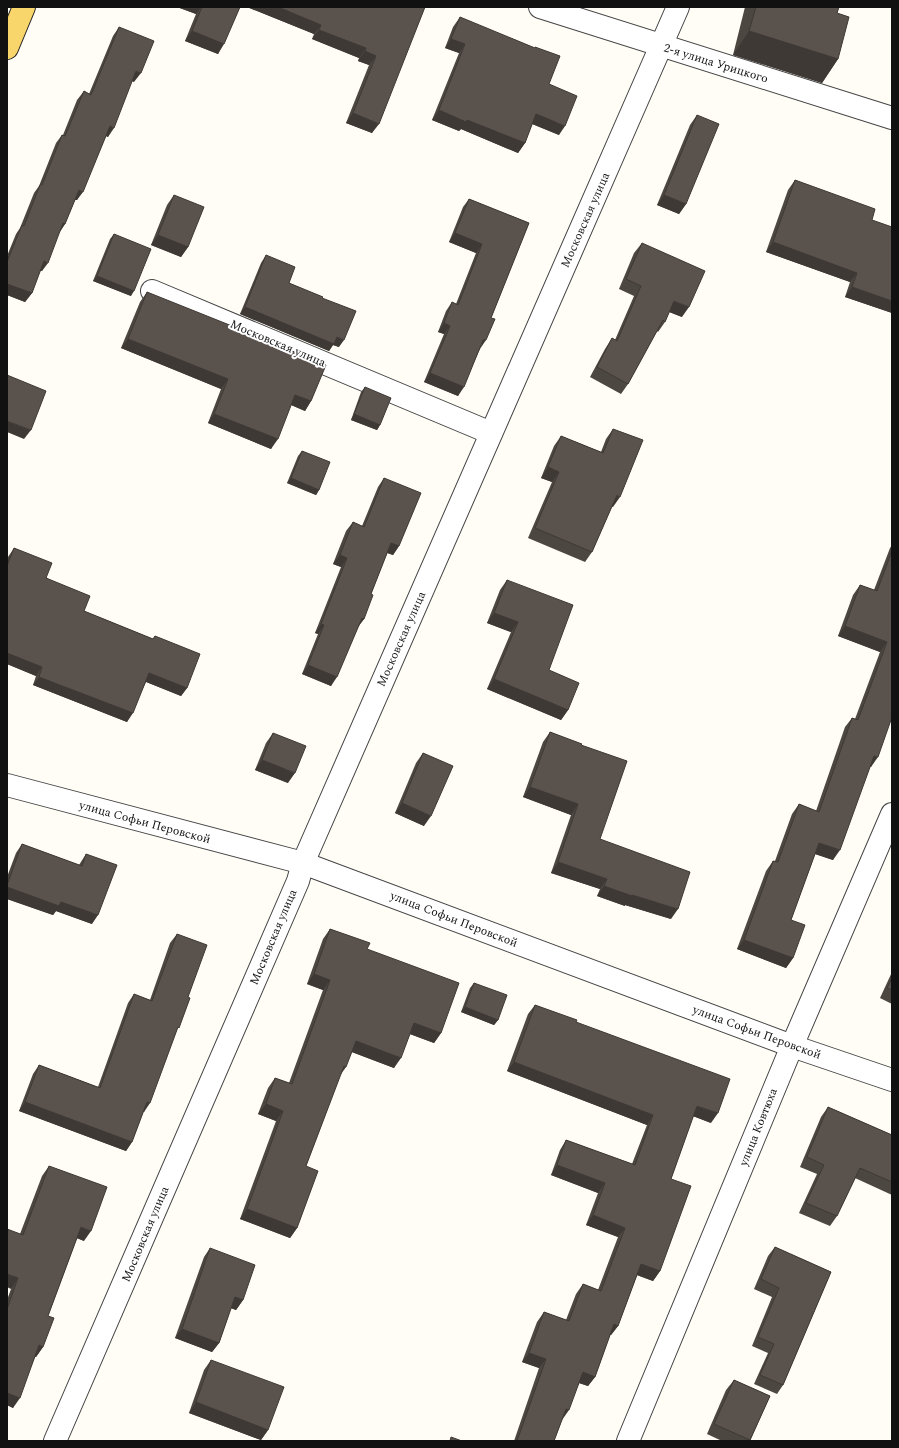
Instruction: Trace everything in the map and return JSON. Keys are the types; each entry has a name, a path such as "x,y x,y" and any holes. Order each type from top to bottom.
{"main road":[{"path":"7,48 24,7"}],"street":[{"name":"2-я улица Урицкого","path":"540,7 892,118"},
{"name":"Московская улица","path":"55,1441 294,888 303,863 678,7"},
{"name":"Московская улица","path":"152,291 491,433"},
{"name":"улица Софьи Перовской","path":"7,785 303,863 792,1046 892,1080"},
{"name":"улица Ковтюха","path":"628,1441 792,1046 892,814"}],"building":[{"path":"202,7 240,7 224,44 192,31"},
{"path":"278,7 425,7 379,124 353,113 376,56 365,51 366,48 319,30 321,25"},
{"path":"756,7 839,7 837,13 849,17 838,59 749,31"},
{"path":"460,17 535,48 560,56 549,84 577,96 565,126 536,114 525,143 467,120 466,122 439,110 465,44 451,39"},
{"path":"119,27 154,41 141,73 136,71 114,128 110,126 83,192 79,190 65,224 63,223 48,263 44,261 32,293 7,284 7,262 22,225 24,226 62,135 65,136 84,91 91,95"},
{"path":"697,115 719,124 686,204 664,195"},
{"path":"795,180 875,209 872,220 892,227 892,301 852,287 857,273 773,242"},
{"path":"174,195 204,207 188,247 158,235"},
{"path":"469,199 529,223 491,318 495,319 486,340 483,340 464,387 430,373 450,326 444,323 452,302 458,305 482,244 455,233"},
{"path":"114,234 151,249 134,291 97,276"},
{"path":"642,243 705,271 689,307 674,301 665,322 663,320 628,384 597,367 612,338 617,341 641,286 626,279"},
{"path":"266,255 295,267 289,283 356,311 344,340 337,337 334,344 245,307"},
{"path":"147,292 326,365 311,401 295,395 278,439 214,414 228,379 128,339"},
{"path":"7,375 46,391 31,430 7,421"},
{"path":"365,387 391,398 380,425 354,414"},
{"path":"613,429 643,440 620,497 617,495 592,552 535,528 559,472 548,467 561,436 603,453"},
{"path":"302,451 330,462 319,490 291,478"},
{"path":"384,478 421,493 399,546 391,543 371,594 373,595 364,619 362,618 337,677 308,665 324,625 321,624 347,558 340,555 353,522 364,527"},
{"path":"14,548 52,563 46,578 90,596 84,611 153,639 155,636 200,654 187,688 149,673 133,713 39,677 42,667 7,653 7,566"},
{"path":"892,551 892,717 878,757 874,756 840,850 819,843 791,920 805,925 793,958 744,940 773,861 778,862 799,804 819,812 852,718 858,720 887,642 845,626 860,585 877,591"},
{"path":"507,580 573,605 549,670 579,683 568,710 494,679 518,622 494,613"},
{"path":"550,732 582,744 581,745 627,761 600,839 690,872 678,909 632,896 604,886 607,879 558,862 578,804 530,787"},
{"path":"273,733 306,746 295,773 262,760"},
{"path":"423,753 453,766 431,816 402,803"},
{"path":"22,844 82,866 86,854 117,865 98,915 61,902 59,906 7,887"},
{"path":"330,929 370,943 367,949 459,983 441,1033 414,1023 401,1058 356,1041 346,1067 344,1066 306,1166 318,1171 297,1228 247,1209 283,1111 266,1104 275,1078 292,1084 330,980 314,974"},
{"path":"177,934 207,945 188,997 190,998 179,1028 178,1027 150,1103 147,1102 132,1142 25,1102 39,1065 100,1088 134,994 152,1001"},
{"path":"892,978 892,990 887,988"},
{"path":"474,983 507,995 498,1020 465,1007"},
{"path":"535,1005 577,1020 576,1022 730,1079 718,1113 697,1106 671,1179 691,1186 660,1271 641,1264 618,1326 614,1324 595,1377 583,1372 569,1410 566,1409 554,1441 517,1441 546,1359 529,1353 544,1312 569,1321 583,1284 601,1291 625,1228 593,1215 605,1183 557,1165 566,1140 635,1165 653,1115 514,1062"},
{"path":"828,1107 892,1135 892,1182 860,1168 837,1216 806,1203 824,1165 807,1157"},
{"path":"49,1166 107,1187 91,1231 81,1227 48,1316 54,1318 43,1347 39,1345 20,1398 7,1393 7,1309 18,1278 7,1274 7,1229 23,1235"},
{"path":"775,1247 831,1272 783,1385 760,1375 774,1344 758,1337 779,1288 761,1279"},
{"path":"210,1248 255,1265 243,1300 235,1297 219,1343 182,1329"},
{"path":"211,1360 284,1387 268,1430 196,1402"},
{"path":"734,1380 770,1396 750,1440 714,1424"},
{"path":"451,1437 462,1441 450,1441"}]}
